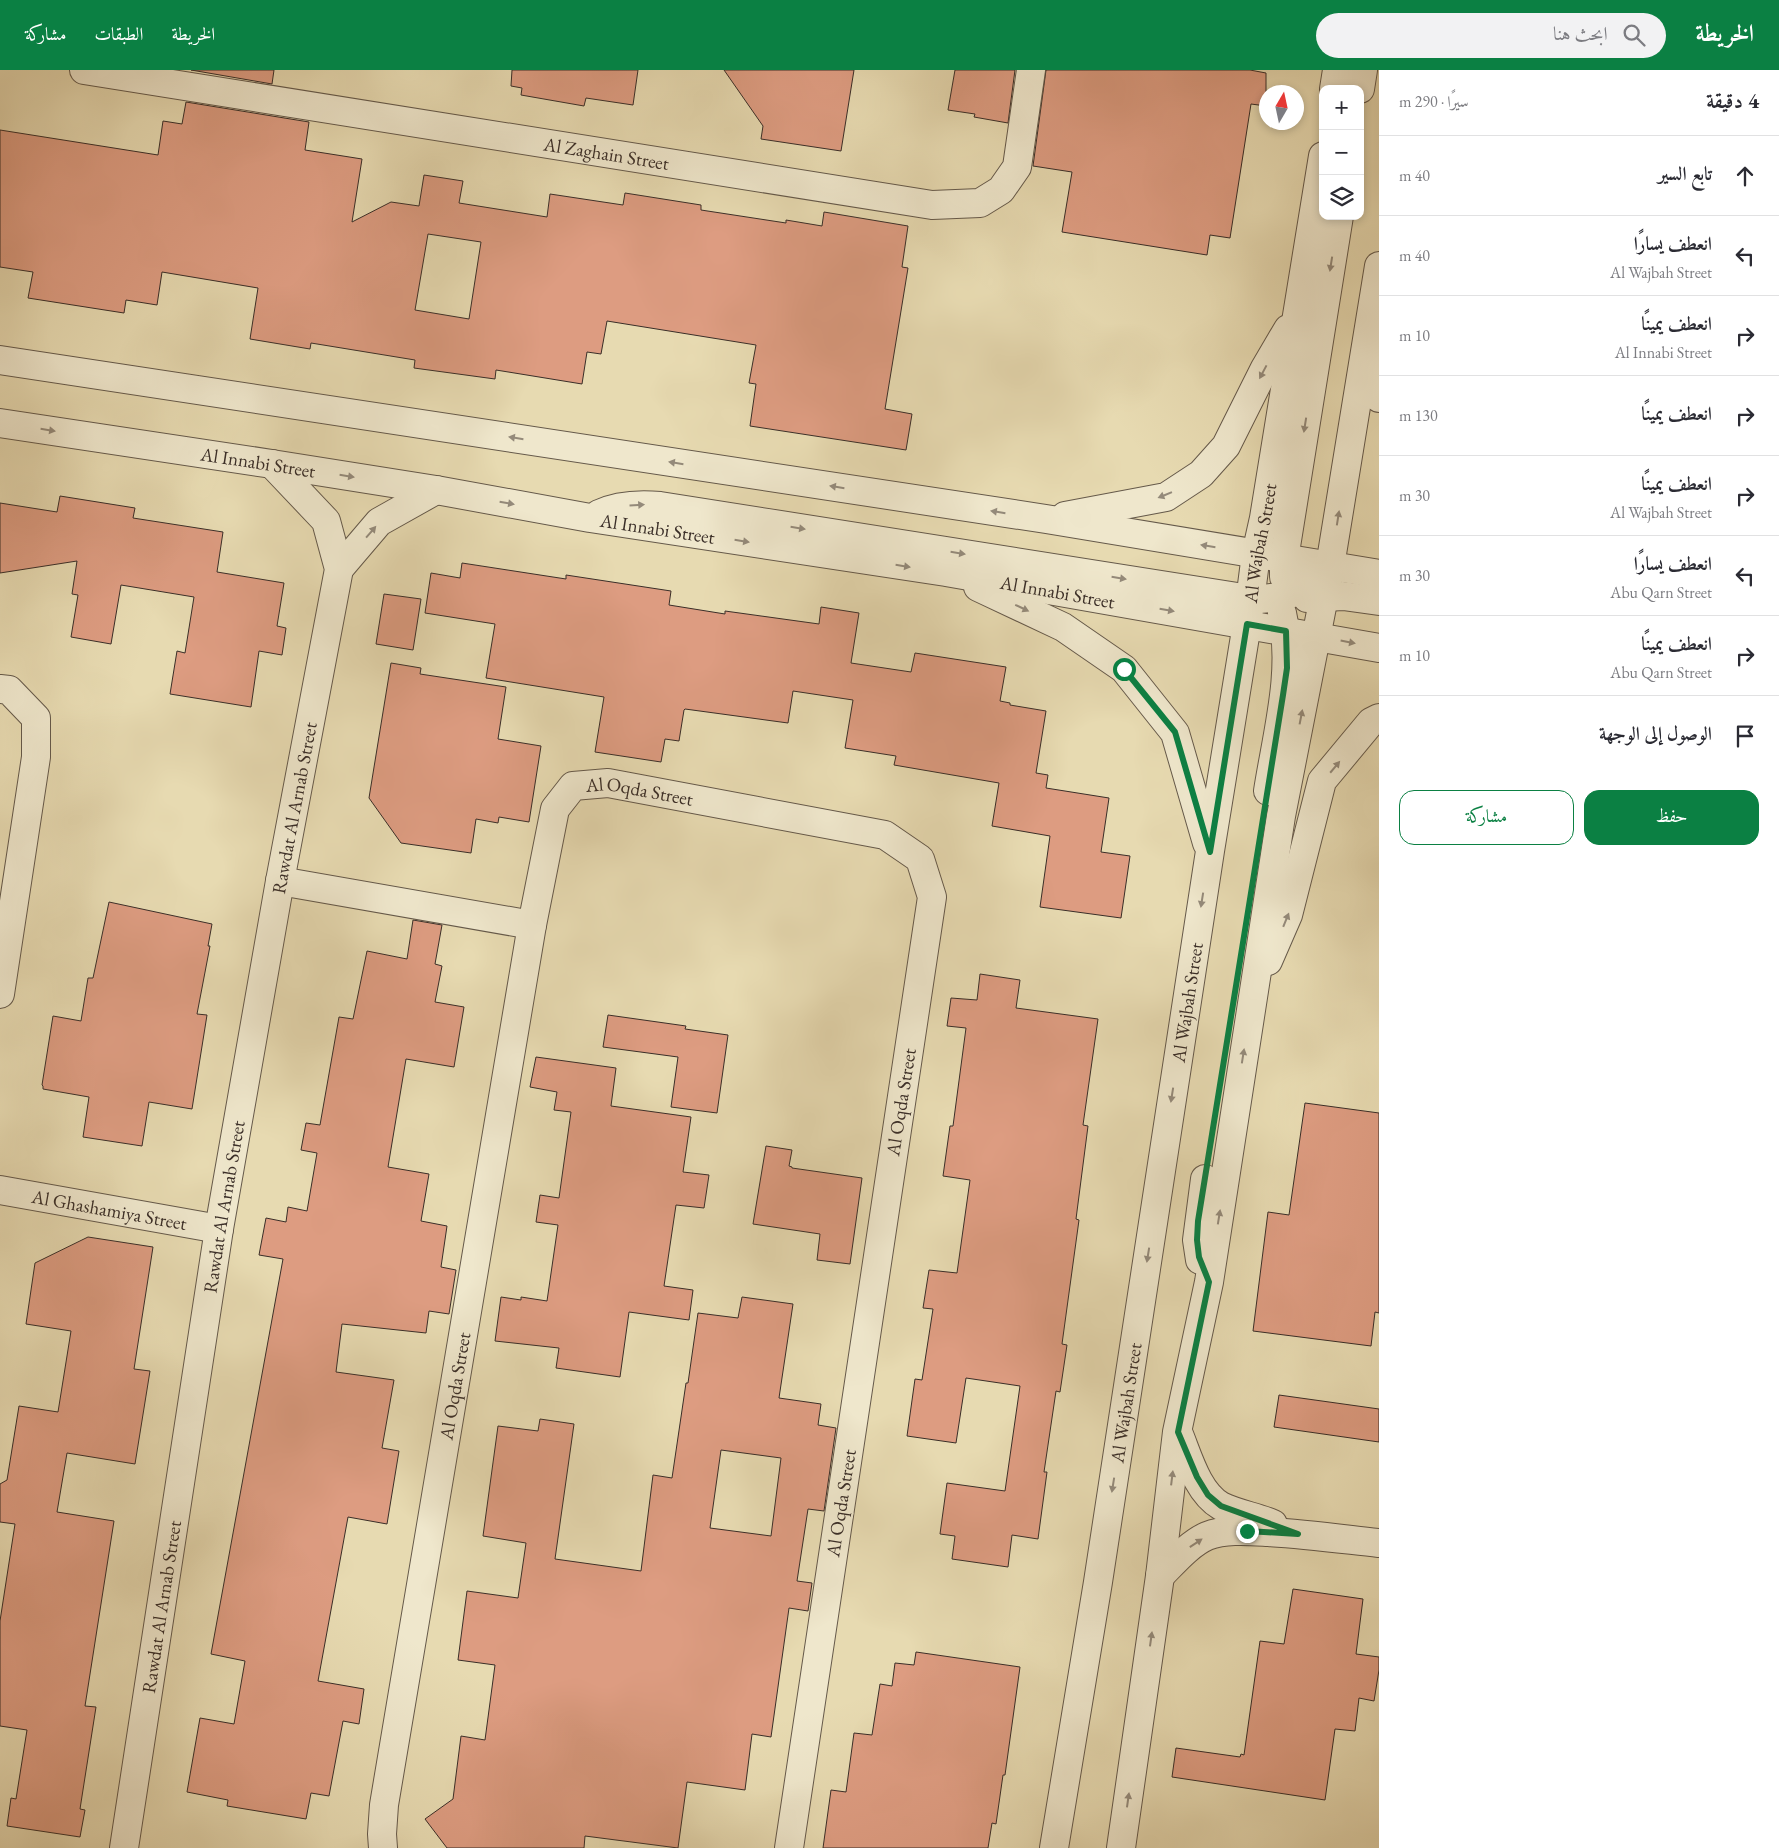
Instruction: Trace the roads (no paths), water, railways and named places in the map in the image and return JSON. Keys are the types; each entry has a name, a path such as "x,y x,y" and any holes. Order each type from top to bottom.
{"street":[{"name":"Al Zaghain Street","path":"84,70 932,205 980,203 1001,190 1017,167 1031,70"},
{"path":"1335,85 1337,70"},
{"path":"1361,85 1363,70"},
{"name":"Al Wajbah Street","path":"1054,1848 1098,1582 1256,554 1264,518 1320,175"},
{"path":"1209,1282 1199,1257 1197,1240 1198,1221 1287,668 1284,559 1338,220"},
{"path":"1121,1848 1160,1576 1178,1432 1209,1282 1252,996 1282,816 1330,566 1379,266"},
{"path":"1046,519 1166,497 1201,474 1226,446 1265,368 1296,314"},
{"path":"1370,322 1379,398"},
{"path":"0,360 1046,519 1379,574"},
{"name":"Al Innabi Street","path":"0,422 436,490 590,518 946,572 1248,612"},
{"name":"Rawdat Al Arnab Street","path":"124,1848 220,1229 280,882 339,569 326,520 272,464"},
{"name":"Rawdat Al Arnab Street","path":"339,569 379,522 436,490"},
{"path":"590,518 624,506 642,504 660,506 1248,612 1284,606 1324,596 1343,596 1379,601"},
{"path":"1256,554 1284,606 1316,636 1379,648"},
{"path":"1284,606 1330,566"},
{"path":"946,572 1063,627 1124,669 1175,732 1210,852"},
{"path":"0,689 9,690 36,718 36,757 0,994"},
{"path":"1252,996 1288,915 1322,781 1371,722 1379,718"},
{"name":"Al Oqda Street","path":"383,1848 384,1805 532,925 555,809 573,786 608,783 885,836 920,859 932,897 789,1848"},
{"path":"280,882 532,925"},
{"name":"Al Ghashamiya Street","path":"0,1190 220,1229"},
{"path":"1178,1432 1197,1477 1208,1495 1221,1506 1298,1534"},
{"path":"1160,1576 1194,1544 1208,1536 1227,1532 1247,1531 1298,1534 1379,1543"}]}
